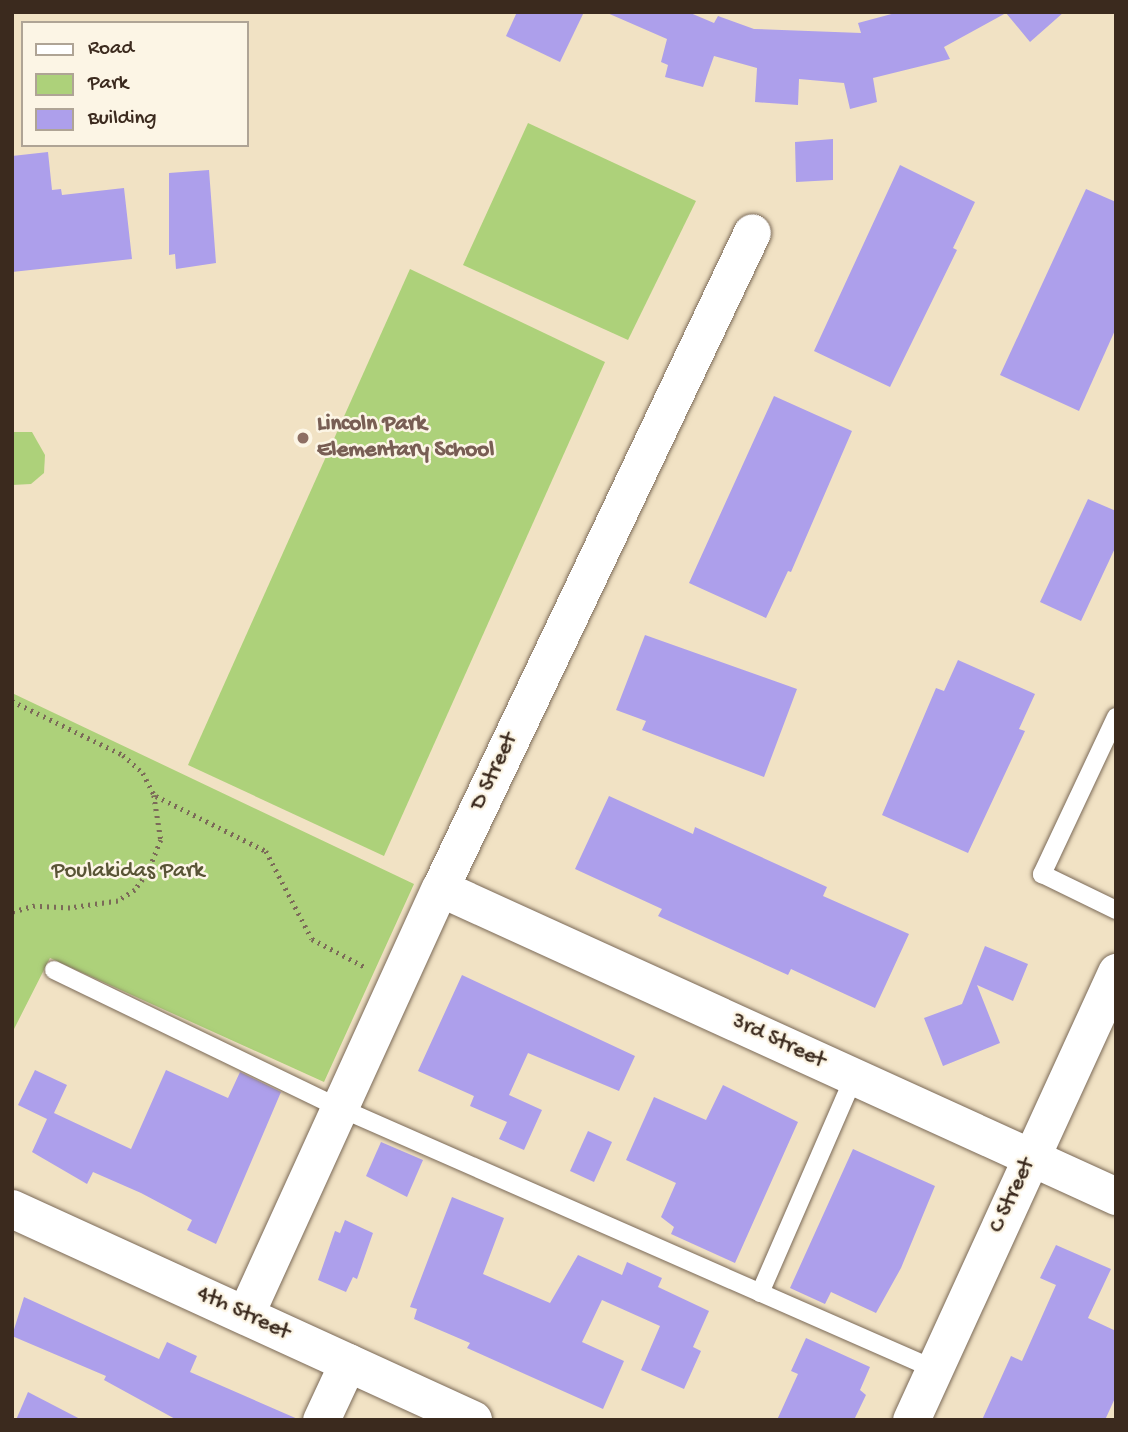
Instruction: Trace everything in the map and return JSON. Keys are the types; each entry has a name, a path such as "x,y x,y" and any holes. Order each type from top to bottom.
{"street":[{"name":"D Street","path":"245,1315 440,888 752,232"},
{"name":"3rd Street","path":"440,888 1116,1196"},
{"name":"C Street","path":"911,1420 1116,972"},
{"name":"4th Street","path":"12,1209 473,1420"},
{"path":"321,1420 348,1362"}],"lane":[{"path":"1116,717 1042,874 1116,909"},
{"path":"54,970 340,1108 934,1370"},
{"path":"760,1293 855,1077"}],"path":[{"path":"12,701 123,755 143,774 155,795 160,840 156,858 135,890 102,905 35,906 12,912"},
{"path":"155,795 266,851 312,939 371,970"}],"green space":[{"path":"528,123 696,201 628,340 463,265"},
{"path":"410,269 605,362 384,856 188,765"},
{"path":"12,432 32,432 45,455 44,473 31,484 12,485"},
{"name":"Poulakidas Park","path":"12,693 414,884 324,1082 50,958 12,1033"}],"building":[{"path":"517,12 584,12 560,62 506,36"},
{"path":"605,12 688,12 714,23 718,16 754,29 861,33 858,23 899,12 1064,12 1030,42 1006,13 944,47 950,59 873,78 877,102 850,109 844,83 799,79 798,105 755,102 757,68 714,56 703,87 665,77 668,65 661,62 667,39"},
{"path":"833,139 833,180 796,182 795,142"},
{"path":"48,152 52,190 61,189 62,195 124,188 132,259 12,272 12,156"},
{"path":"900,165 975,202 953,248 957,250 890,387 814,351"},
{"path":"209,170 216,263 176,269 175,254 169,255 169,173"},
{"path":"1086,189 1116,202 1116,328 1079,411 1000,375"},
{"path":"774,396 852,431 791,572 788,571 766,618 689,583"},
{"path":"1088,499 1116,511 1116,546 1081,621 1040,602"},
{"path":"645,635 797,689 764,777 642,730 646,721 616,710"},
{"path":"958,660 1035,694 1019,729 1025,731 968,853 882,815 936,688 944,691"},
{"path":"609,796 693,834 695,827 827,887 823,896 909,934 875,1008 791,969 788,975 658,916 662,909 575,869"},
{"path":"985,946 1028,964 1013,1001 977,985 1000,1043 943,1066 924,1018 962,1004"},
{"path":"462,975 635,1056 619,1091 528,1053 509,1095 542,1110 524,1150 499,1139 507,1122 470,1106 474,1096 418,1071"},
{"path":"35,1070 67,1085 54,1113 131,1149 166,1070 228,1098 240,1072 281,1092 216,1244 187,1230 192,1220 141,1193 93,1172 87,1184 32,1152 47,1119 18,1105"},
{"path":"723,1085 798,1122 735,1263 671,1234 674,1227 661,1217 676,1183 626,1160 654,1097 706,1120"},
{"path":"588,1131 612,1142 594,1182 570,1171"},
{"path":"381,1142 423,1160 407,1197 366,1176"},
{"path":"853,1149 935,1186 901,1268 876,1313 831,1292 825,1304 790,1288"},
{"path":"452,1197 504,1218 483,1274 550,1303 578,1255 622,1275 627,1262 662,1278 658,1287 709,1311 693,1347 701,1351 684,1389 641,1370 660,1326 602,1300 582,1342 624,1361 603,1409 467,1348 470,1343 414,1319 417,1309 410,1307"},
{"path":"345,1220 373,1233 357,1279 353,1277 346,1292 318,1280 335,1231 340,1233"},
{"path":"1056,1245 1111,1269 1088,1318 1116,1331 1116,1396 1105,1420 982,1420 1011,1356 1022,1361 1056,1285 1040,1278"},
{"path":"24,1297 159,1359 167,1342 197,1356 190,1372 300,1420 177,1420 104,1380 106,1376 12,1336"},
{"path":"806,1338 870,1367 860,1390 866,1395 854,1420 777,1420 798,1374 791,1371"},
{"path":"28,1392 82,1420 16,1420"}],"place":[{"name":"Lincoln Park Elementary School","path":"303,438"}]}
